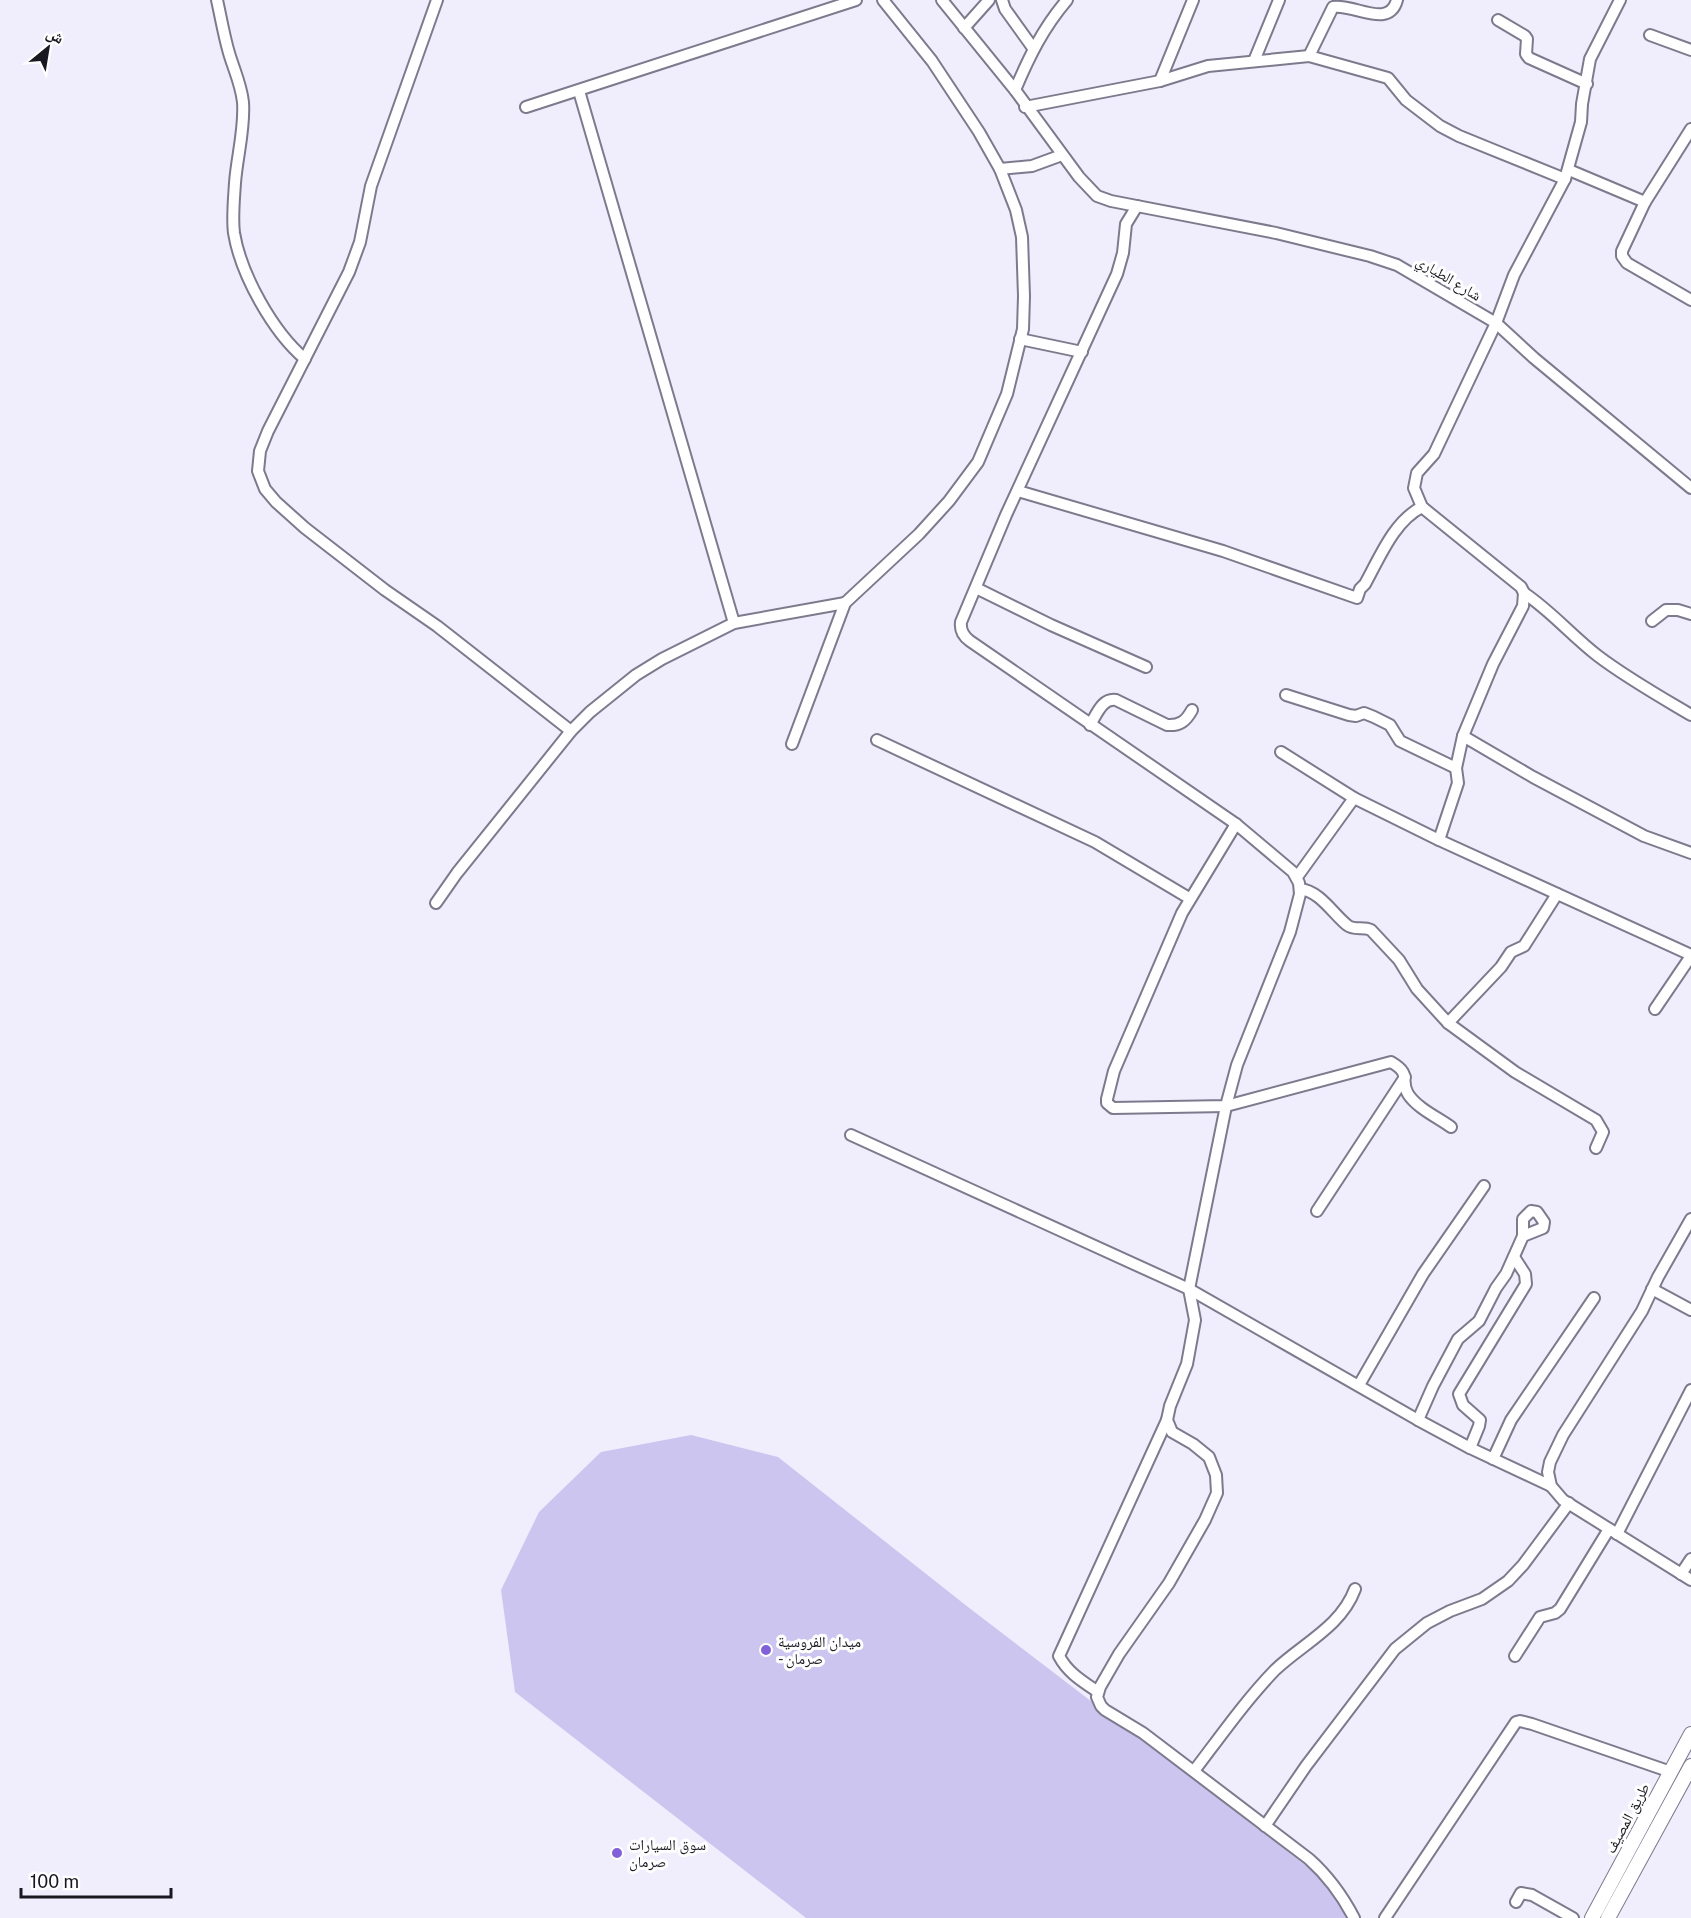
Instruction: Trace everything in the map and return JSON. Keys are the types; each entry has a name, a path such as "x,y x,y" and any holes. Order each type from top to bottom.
{"main road":[{"name":"طريق المصيف","path":"1592,1918 1691,1734"},
{"name":"طريق المصيف","path":"1608,1918 1691,1766"}],"street":[{"path":"217,0 229,54 242,90 243,100 244,117 236,182 234,232 243,263 268,316 281,335 304,359"},
{"path":"437,0 371,186 360,242 349,272 268,431 261,451 258,471 265,489 276,502 328,546 508,679 571,731"},
{"path":"526,107 856,0"},
{"path":"792,744 844,603 919,534 949,501 978,462 1007,394 1020,339 1024,296 1022,237 1016,210 1000,169 979,132 932,61 883,0"},
{"name":"شارع الطياري","path":"942,0 1097,196 1111,201 1276,233 1387,261 1496,323 1534,358 1691,488"},
{"path":"964,28 989,0"},
{"path":"1002,0 1005,9 1033,48"},
{"path":"1015,90 1033,48 1049,21 1067,0"},
{"path":"1160,81 1193,0"},
{"path":"1254,61 1279,0"},
{"path":"1309,56 1333,7 1341,6 1380,15 1391,12 1397,0"},
{"path":"1620,0 1590,59 1581,122 1567,174 1514,275 1496,323 1434,454 1417,473 1414,488 1422,507 1521,587 1524,593 1596,654 1618,671 1691,715"},
{"path":"1498,20 1525,36 1528,58 1587,84"},
{"path":"1650,35 1691,50"},
{"path":"1025,106 1160,81 1208,66 1309,56 1388,78 1401,96 1440,126 1475,144 1645,202"},
{"path":"579,91 734,623"},
{"path":"1691,129 1645,202 1622,251 1622,256 1627,263 1691,300"},
{"path":"1000,169 1032,166 1062,154"},
{"path":"1098,1692 1074,1676 1059,1656 1167,1420 1170,1406 1185,1372 1195,1320 1189,1289 1226,1106 1245,1044 1290,932 1300,890 1297,877 1289,868 1236,824 966,639 962,631 961,622 1116,274 1123,253 1126,224 1137,206"},
{"path":"1020,339 1082,352"},
{"path":"1018,490 1223,551 1357,598 1393,534 1412,512 1422,507"},
{"path":"976,588 1060,630 1146,668"},
{"path":"1439,840 1458,783 1456,768 1463,736 1493,664 1523,606 1524,593"},
{"path":"436,903 457,873 571,731 590,712 636,675 662,659 734,623 844,603"},
{"path":"1653,621 1666,610 1678,610 1691,614"},
{"path":"1286,695 1349,716 1364,713 1374,717 1390,725 1400,741 1456,768"},
{"path":"1090,725 1103,704 1109,700 1116,700 1167,725 1184,722 1192,710"},
{"path":"1463,736 1533,777 1644,836 1691,853"},
{"path":"878,740 1074,832 1189,898"},
{"path":"1281,752 1354,798 1439,840 1691,956 1655,1009"},
{"path":"1297,877 1354,798"},
{"path":"1236,824 1189,898 1114,1071 1107,1103 1113,1108 1226,1106 1391,1062 1401,1068 1406,1077 1406,1092 1414,1101 1451,1127"},
{"path":"1300,890 1311,892 1350,927 1371,930 1399,960 1417,989 1448,1023 1515,1072 1596,1119 1603,1132 1596,1148"},
{"path":"1448,1023 1501,967 1510,952 1524,946 1557,894"},
{"path":"1317,1211 1406,1077"},
{"path":"851,1135 1189,1289 1418,1420 1470,1448 1551,1486"},
{"path":"1359,1385 1423,1274 1484,1186"},
{"path":"1691,1219 1642,1311 1563,1435 1548,1472 1551,1486 1557,1495 1686,1577 1691,1559"},
{"path":"1418,1420 1458,1339 1479,1321 1523,1236"},
{"path":"1470,1448 1480,1420 1463,1405 1459,1394 1526,1284 1525,1274 1514,1257"},
{"path":"1652,1289 1691,1310"},
{"path":"1494,1459 1511,1420 1594,1298"},
{"path":"1515,1656 1540,1617 1555,1613 1560,1609 1613,1532 1691,1390"},
{"path":"1167,1420 1172,1432 1194,1444 1209,1456 1216,1475 1217,1493 1205,1520 1169,1583 1119,1654 1098,1692 1098,1701 1105,1710 1143,1733 1323,1872 1344,1899 1354,1918"},
{"path":"1265,1826 1306,1766 1395,1649 1427,1623 1482,1599 1508,1581 1523,1565 1569,1503"},
{"path":"1194,1771 1274,1672 1341,1614 1355,1589"},
{"path":"1385,1918 1516,1722 1532,1724 1671,1772"},
{"path":"1516,1902 1521,1893 1532,1895 1573,1918"}],"shaded area":[{"name":"ميدان الفروسية - صرمان","path":"691,1435 778,1457 968,1607 1313,1871 1336,1897 1347,1918 806,1918 515,1692 501,1590 539,1512 601,1452"}],"place":[{"name":"ميدان الفروسية - صرمان","path":"766,1650"},
{"name":"سوق السيارات صرمان","path":"617,1853"}]}
